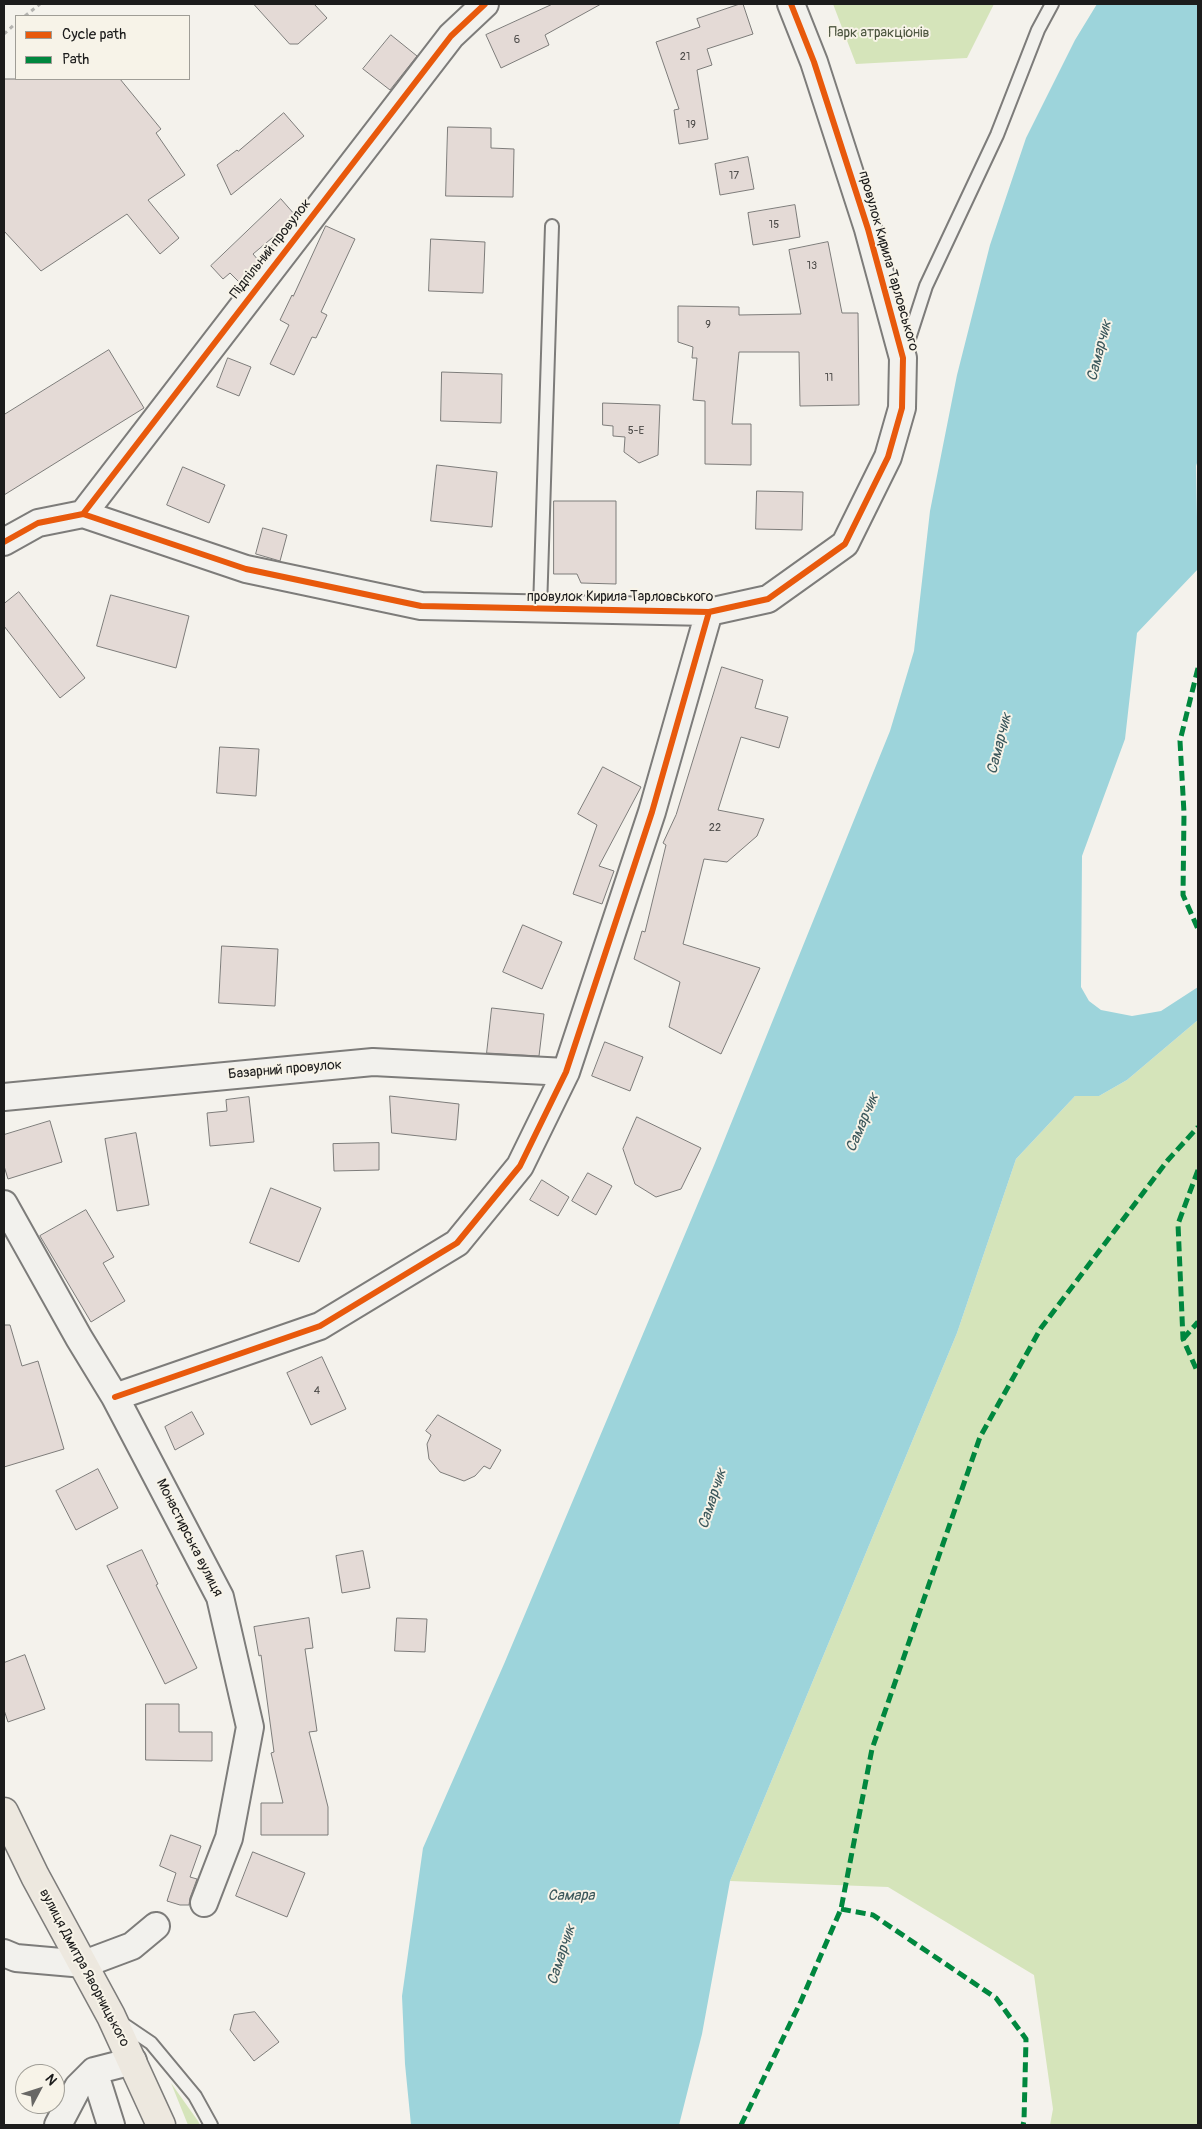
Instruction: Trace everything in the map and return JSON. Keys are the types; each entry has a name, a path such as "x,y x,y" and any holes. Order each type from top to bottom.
{"highway":[{"name":"вулиця Дмитра Яворницького","path":"4,1812 35,1876 111,2016 133,2060 161,2125"}],"street":[{"name":"Підпільний провулок","path":"83,514 451,36 485,4"},
{"name":"провулок Кирила Тарловського","path":"4,542 38,523 83,514 246,569 422,606 709,612 768,599 845,544 888,457 902,408 903,358 868,229 814,62 791,4"},
{"path":"114,1397 320,1326 457,1243 520,1166 566,1072 652,812 709,612"},
{"name":"Базарний провулок","path":"4,1097 373,1062 566,1072"},
{"name":"Монастирська вулиця","path":"4,1204 114,1397 220,1597 250,1728 228,1838 204,1903"},
{"path":"4,1953 16,1958 84,1964 132,1946 156,1926"},
{"path":"58,2125 78,2087 94,2071 133,2060"},
{"path":"94,2071 110,2125"}],"lane":[{"path":"903,358 926,286 997,135 1038,30 1052,4"},
{"path":"540,609 552,226"},
{"path":"111,2016 151,2043 195,2096 211,2125"}],"path":[{"path":"26,15 40,4"},
{"path":"4,34 15,24"}],"green space":[{"name":"Парк атракціонів","path":"833,4 994,4 967,58 856,64"},
{"path":"1198,1020 1198,2125 1050,2125 1053,2109 1034,1975 888,1887 730,1881 957,1333 1016,1159 1075,1096 1099,1096 1127,1080"},
{"path":"171,2083 198,2121 200,2125 188,2125"}],"water":[{"name":"Самара","path":"1097,4 1198,4 1198,460 1196,466 1198,569 1137,633 1125,739 1082,856 1081,987 1089,1001 1101,1010 1132,1016 1161,1011 1198,987 1198,1020 1127,1080 1099,1096 1075,1096 1016,1159 957,1333 730,1881 702,2034 679,2125 411,2125 405,2064 402,1996 423,1848 504,1664 715,1163 890,731 914,651 930,511 957,375 990,245 1026,138 1075,40"}],"building":[{"path":"254,4 314,4 327,18 298,44 290,44"},
{"path":"553,4 601,4 545,35 549,45 501,68 486,35"},
{"path":"743,4 753,34 707,49 712,65 697,70 708,139 679,144 674,110 679,109 656,42 700,27 697,19"},
{"path":"391,35 417,56 390,90 363,69"},
{"path":"4,79 121,80 161,129 156,133 185,175 148,200 179,238 160,254 127,214 41,271 4,231"},
{"path":"284,113 304,136 231,195 217,165 238,151"},
{"path":"448,127 491,128 491,148 514,149 513,197 446,196"},
{"path":"748,157 754,189 720,195 715,164"},
{"path":"281,199 295,215 285,227 253,254 259,261 241,284 230,273 223,279 211,266"},
{"path":"795,205 800,237 753,245 748,213"},
{"path":"326,226 355,239 321,312 327,315 316,338 312,337 294,375 270,364 289,325 280,320"},
{"path":"431,239 485,242 483,293 429,291"},
{"path":"828,242 842,313 858,313 859,405 800,406 799,352 739,352 732,424 751,424 751,465 705,464 705,401 693,400 697,358 692,358 693,347 678,342 678,306 739,307 739,315 801,314 789,250"},
{"path":"109,350 144,408 4,495 4,415"},
{"path":"228,358 251,367 239,396 217,387"},
{"path":"442,372 502,374 501,423 441,421"},
{"path":"603,403 660,405 658,455 639,463 624,452 625,437 613,436 613,426 603,425"},
{"path":"437,465 497,472 492,527 431,521"},
{"path":"183,467 225,485 209,523 167,505"},
{"path":"757,491 803,492 802,530 756,529"},
{"path":"554,501 616,501 616,584 581,583 577,574 554,574"},
{"path":"263,528 287,535 280,561 256,554"},
{"path":"19,592 85,678 60,698 4,626 4,604"},
{"path":"111,595 189,616 176,668 97,646"},
{"path":"722,667 763,680 755,708 788,717 779,748 741,737 718,810 764,819 757,836 727,862 704,859 683,944 760,968 721,1054 669,1027 680,982 634,959 642,931 645,932 666,845 663,843 676,815"},
{"path":"220,747 259,749 256,796 217,793"},
{"path":"603,767 641,787 599,866 614,871 602,904 573,894 597,825 578,814"},
{"path":"523,925 562,942 542,989 503,972"},
{"path":"222,946 278,949 275,1006 219,1003"},
{"path":"492,1008 544,1014 539,1056 487,1053"},
{"path":"605,1042 643,1057 630,1091 592,1076"},
{"path":"390,1096 459,1104 456,1140 392,1133"},
{"path":"249,1097 254,1142 210,1146 207,1113 227,1111 226,1100"},
{"path":"637,1117 701,1148 681,1189 656,1197 635,1184 623,1149"},
{"path":"50,1121 62,1162 8,1179 4,1166 4,1135"},
{"path":"136,1133 149,1205 117,1211 105,1139"},
{"path":"379,1143 379,1170 334,1171 333,1144"},
{"path":"588,1173 612,1186 596,1215 572,1201"},
{"path":"542,1180 569,1197 558,1216 530,1200"},
{"path":"271,1188 321,1208 299,1262 250,1243"},
{"path":"86,1210 114,1257 103,1263 125,1301 91,1322 40,1236"},
{"path":"4,1325 10,1325 22,1366 38,1361 64,1449 4,1467"},
{"path":"322,1357 346,1409 311,1425 287,1373"},
{"path":"192,1412 204,1434 175,1450 165,1427"},
{"path":"438,1415 501,1450 490,1469 484,1466 475,1476 464,1481 440,1472 429,1459 427,1444 431,1435 426,1431"},
{"path":"98,1469 118,1508 76,1530 56,1491"},
{"path":"142,1550 158,1584 156,1585 197,1668 165,1684 107,1566"},
{"path":"363,1551 370,1588 342,1593 336,1556"},
{"path":"309,1618 313,1648 305,1649 317,1731 309,1732 328,1807 328,1835 261,1835 261,1803 283,1803 271,1753 274,1752 261,1655 259,1656 254,1627"},
{"path":"397,1618 427,1619 425,1652 395,1651"},
{"path":"25,1655 45,1709 8,1722 4,1710 4,1663"},
{"path":"146,1704 179,1704 179,1732 212,1732 212,1761 146,1760"},
{"path":"171,1835 201,1846 190,1877 197,1879 189,1905 180,1905 167,1901 176,1873 160,1866"},
{"path":"253,1852 305,1873 287,1917 236,1896"},
{"path":"255,2012 279,2042 254,2061 230,2030 234,2015"}],"marked path":[{"path":"1198,668 1180,741 1184,813 1183,895 1198,929"},
{"path":"741,2125 801,2001 841,1909 872,1749 980,1437 1041,1328 1168,1160 1198,1127"},
{"path":"1198,1170 1178,1224 1183,1339 1198,1373"},
{"path":"1183,1339 1198,1322"},
{"path":"841,1909 873,1915 996,1998 1026,2039 1023,2125"}],"cycle path":[{"path":"83,514 451,36 485,4"},
{"path":"4,542 38,523 83,514 246,569 421,606 709,612 768,599 845,544 888,457 902,408 903,358 868,229 814,62 791,4"},
{"path":"115,1397 320,1326 457,1243 520,1166 566,1072 652,812 709,612"}],"water label":[{"name":"Самарчик","path":"1100,351"},
{"name":"Самарчик","path":"1000,744"},
{"name":"Самарчик","path":"863,1123"},
{"name":"Самарчик","path":"713,1499"},
{"name":"Самарчик","path":"562,1955"}]}
